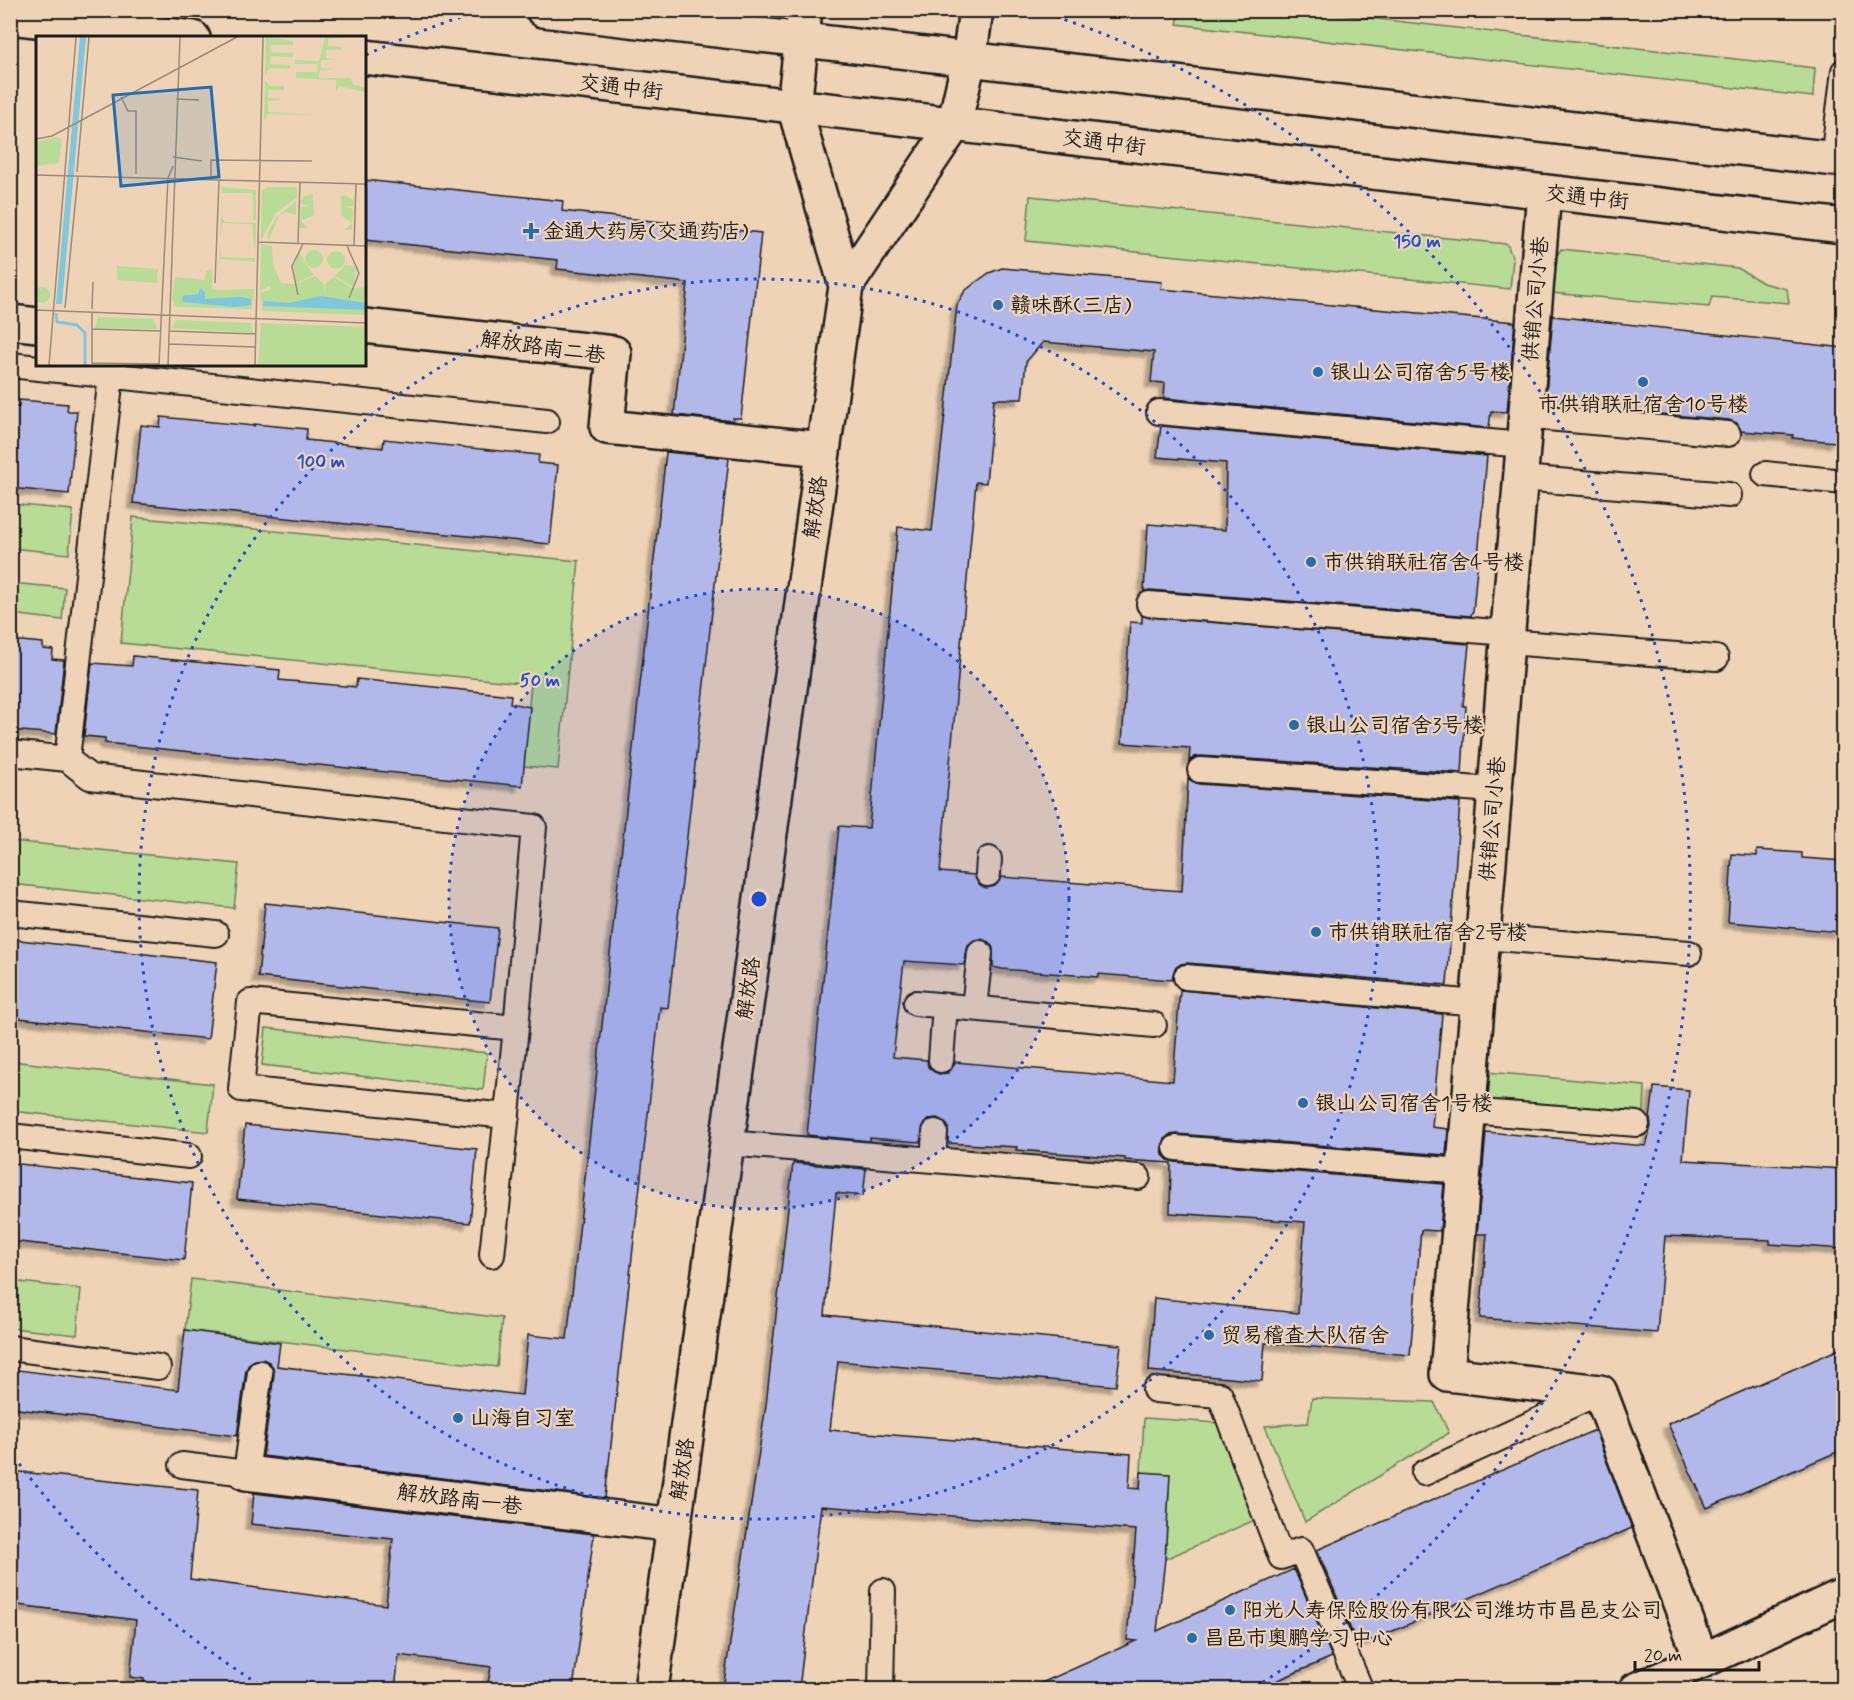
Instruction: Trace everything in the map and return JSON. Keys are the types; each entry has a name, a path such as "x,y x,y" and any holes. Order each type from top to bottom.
{"street":[{"path":"543,10 803,25 969,60 1838,159"},
{"name":"解放路","path":"846,286 954,124 969,60 976,10"},
{"path":"10,17 160,36"},
{"name":"解放路","path":"651,1689 846,286 794,106 803,25"},
{"name":"交通中街","path":"366,57 1844,226"},
{"name":"供销公司小巷","path":"1544,192 1447,1374 1600,1392"},
{"path":"10,322 36,325"},
{"name":"解放路南二巷","path":"366,326 614,353 607,427 823,449"},
{"path":"1600,1392 1702,1661"},
{"name":"解放路南一巷","path":"246,1473 674,1525"},
{"path":"1636,1689 1844,1595"}],"lane":[{"path":"1838,159 1844,72"},
{"path":"10,365 113,370 547,421"},
{"path":"67,759 113,370"},
{"path":"1159,412 1524,431 1728,434"},
{"path":"1765,474 1844,482"},
{"path":"1521,478 1729,495"},
{"path":"1149,604 1716,658"},
{"path":"10,753 67,759 90,777 534,827 492,1255"},
{"path":"1200,770 1495,790"},
{"path":"10,913 216,934"},
{"path":"1483,937 1689,953"},
{"path":"974,1008 980,953"},
{"path":"1186,977 1478,1002"},
{"path":"507,1116 241,1089 250,1002 516,1028"},
{"path":"916,1003 1154,1025"},
{"path":"941,1060 945,1006"},
{"path":"1468,1111 1637,1124"},
{"path":"933,1160 935,1132"},
{"path":"10,1136 189,1156"},
{"path":"727,1143 1138,1177"},
{"path":"1176,1148 1463,1171"},
{"path":"10,1348 159,1367"},
{"path":"182,1465 246,1473 260,1373"},
{"path":"1155,1390 1220,1395 1281,1557 1301,1550 1361,1689"},
{"path":"1424,1473 1600,1392"},
{"path":"881,1689 883,1591"}],"green space":[{"path":"1180,11 1306,11 1815,68 1813,97 1177,24"},
{"path":"1030,196 1507,244 1513,259 1510,289 1026,241"},
{"path":"1561,249 1738,268 1763,283 1787,289 1789,303 1712,297 1709,307 1551,293 1555,259"},
{"path":"10,504 73,510 69,554 11,548"},
{"path":"133,517 579,561 558,769 523,766 531,684 121,643"},
{"path":"10,583 65,588 62,620 11,614"},
{"path":"11,841 239,864 234,908 11,884"},
{"path":"266,1028 487,1053 483,1090 262,1065"},
{"path":"11,1061 213,1084 208,1132 11,1111"},
{"path":"1487,1072 1645,1086 1644,1112 1486,1099"},
{"path":"191,1279 502,1318 497,1367 185,1330"},
{"path":"11,1281 81,1289 77,1335 11,1328"},
{"path":"1312,1398 1434,1402 1449,1433 1305,1522 1265,1426 1308,1423"},
{"path":"1144,1418 1233,1424 1264,1516 1165,1559 1169,1491 1140,1489"}],"building":[{"path":"366,180 563,201 562,211 761,233 741,418 733,418 733,421 674,415 688,283 557,269 558,260 366,240"},
{"path":"1002,268 1162,282 1161,289 1515,322 1507,412 1491,411 1489,428 1164,398 1165,383 1151,382 1154,352 1043,342 1026,362 1022,399 994,399 986,483 976,482 940,872 974,875 980,885 986,888 995,886 1002,877 1182,891 1188,778 1199,784 1460,802 1447,985 1187,963 1175,968 1172,980 1002,969 993,967 993,948 989,942 981,939 974,940 968,945 964,965 904,961 893,1057 927,1060 928,1067 939,1074 948,1073 955,1062 1173,1081 1180,990 1442,1014 1432,1127 1448,1129 1446,1155 1177,1134 1169,1135 1162,1146 1163,1155 1175,1162 1444,1184 1440,1231 1421,1230 1410,1355 1265,1343 1262,1381 1149,1371 1154,1298 1298,1313 1305,1222 1170,1213 1171,1163 1016,1150 1017,1147 948,1143 948,1126 937,1118 929,1119 924,1124 920,1142 870,1138 870,1141 807,1135 839,826 869,828 898,527 932,531 957,305 965,291 989,273"},
{"path":"1553,316 1844,348 1844,435 1837,435 1836,442 1792,438 1793,435 1741,431 1737,423 1729,420 1545,404"},
{"path":"19,400 68,404 67,411 77,411 69,494 10,488 10,406 19,407"},
{"path":"161,417 307,429 306,440 383,448 384,439 539,455 538,463 558,465 550,544 133,503 141,425 160,427"},
{"path":"1161,426 1487,456 1471,616 1144,591 1148,524 1225,530 1226,463 1157,457"},
{"path":"666,452 729,458 668,1008 660,1007 605,1498 263,1456 274,1374 273,1367 263,1359 254,1360 246,1370 237,1436 10,1408 10,1369 178,1390 185,1330 280,1343 277,1366 522,1395 528,1335 567,1339"},
{"path":"1142,616 1469,644 1463,706 1466,706 1462,773 1201,756 1189,761 1190,748 1122,743 1130,622 1142,623"},
{"path":"10,640 43,643 43,649 53,650 52,659 64,660 56,734 10,730"},
{"path":"133,656 280,670 279,680 356,687 357,679 511,695 510,703 530,707 522,786 105,743 105,738 84,736 92,663 132,666"},
{"path":"1757,850 1802,853 1802,858 1844,861 1844,925 1840,925 1840,932 1728,922 1732,854 1757,856"},
{"path":"265,903 498,928 490,1002 258,977"},
{"path":"10,939 217,962 208,1039 10,1017"},
{"path":"1654,1087 1689,1090 1683,1160 1844,1169 1844,1249 1770,1244 1770,1240 1665,1236 1657,1333 1480,1318 1487,1234 1477,1234 1486,1132 1646,1146 1651,1126"},
{"path":"245,1125 477,1149 470,1223 237,1199"},
{"path":"10,1163 192,1183 184,1260 10,1241"},
{"path":"793,1163 866,1169 863,1196 836,1193 825,1315 1121,1345 1116,1386 838,1361 830,1430 1131,1454 1129,1488 1140,1489 1141,1472 1170,1474 1165,1559 1157,1631 1294,1569 1332,1657 1257,1689 1028,1689 1136,1641 1127,1640 1136,1530 821,1506 799,1689 723,1689 766,1405"},
{"path":"1844,1347 1844,1449 1707,1508 1668,1424"},
{"path":"1595,1430 1632,1528 1358,1646 1317,1550"},
{"path":"10,1471 198,1490 190,1579 386,1605 393,1539 251,1524 254,1493 594,1534 573,1689 487,1689 491,1667 399,1655 395,1689 143,1689 144,1679 130,1677 136,1620 10,1604"}],"place":[{"name":"金通大药房(交通药店)","path":"531,231"},
{"name":"赣味酥(三店)","path":"998,305"},
{"name":"银山公司宿舍5号楼","path":"1318,372"},
{"name":"市供销联社宿舍10号楼","path":"1643,382"},
{"name":"市供销联社宿舍4号楼","path":"1311,562"},
{"name":"银山公司宿舍3号楼","path":"1294,725"},
{"name":"市供销联社宿舍2号楼","path":"1316,932"},
{"name":"银山公司宿舍1号楼","path":"1303,1103"},
{"name":"贸易稽查大队宿舍","path":"1209,1335"},
{"name":"山海自习室","path":"458,1418"},
{"name":"阳光人寿保险股份有限公司潍坊市昌邑支公司","path":"1230,1610"},
{"name":"昌邑市奥鹏学习中心","path":"1192,1638"}]}
